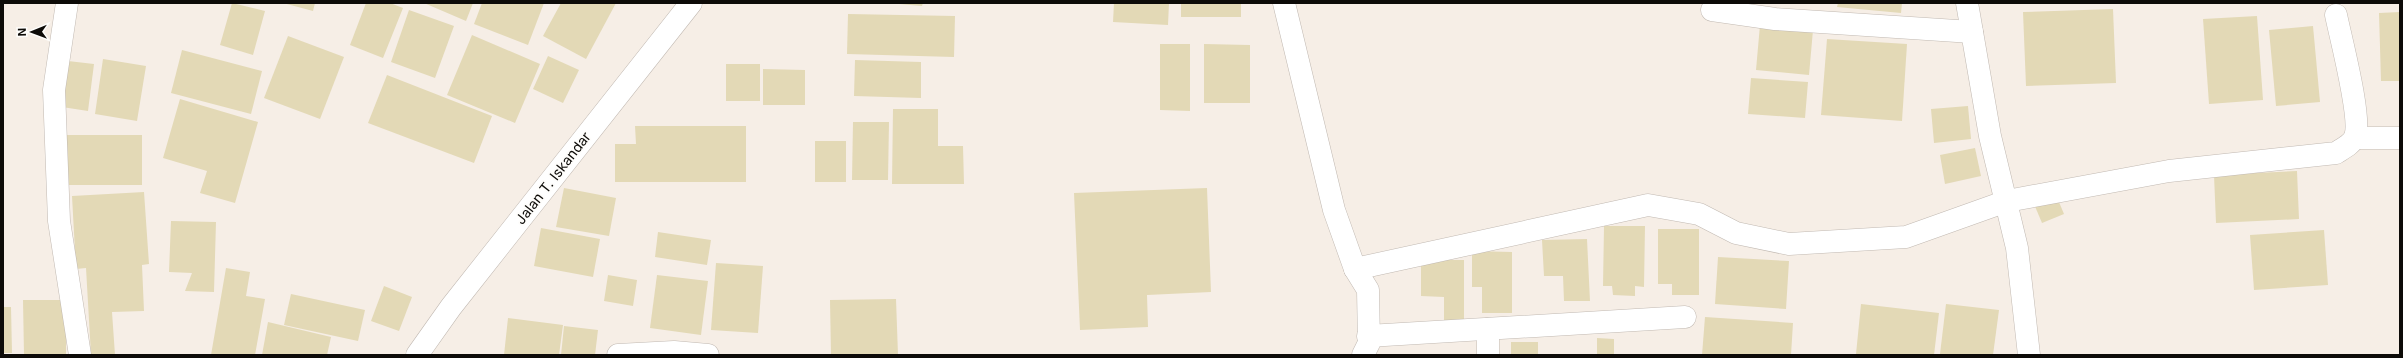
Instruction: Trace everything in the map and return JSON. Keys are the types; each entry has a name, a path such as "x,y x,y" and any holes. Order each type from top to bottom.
{"street":[{"path":"67,3 54,90 59,222 80,355"},
{"name":"Jalan T. Iskandar","path":"417,355 450,307 691,3"},
{"path":"1284,3 1334,210 1355,269 1368,290 1366,346 1488,329 1685,317"},
{"path":"1967,3 1990,136 2007,201 2017,248 2029,355"},
{"path":"1712,10 1775,20 1972,32"},
{"path":"1355,269 1648,205 1699,214 1736,233 1789,244 1906,237 2007,201 2169,171 2336,153 2346,148 2355,138 2356,117 2336,16"},
{"path":"2355,138 2400,138"},
{"path":"1488,329 1488,355"},
{"path":"618,355 674,352 708,355"}],"building":[{"path":"232,3 265,11 253,55 220,45"},
{"path":"283,3 315,3 313,11"},
{"path":"366,3 390,3 403,8 383,58 350,45"},
{"path":"424,3 473,3 466,21"},
{"path":"482,3 544,3 528,45 474,24"},
{"path":"561,3 616,3 586,59 543,36"},
{"path":"899,3 923,3 922,6"},
{"path":"1114,3 1169,3 1168,25 1113,22"},
{"path":"1181,3 1241,3 1241,17 1181,17"},
{"path":"1838,3 1902,3 1901,13 1837,7"},
{"path":"2113,9 2116,83 2026,86 2023,12"},
{"path":"409,10 454,26 435,78 391,62"},
{"path":"2400,12 2400,81 2381,81 2379,13"},
{"path":"848,14 955,16 954,57 847,54"},
{"path":"2257,16 2263,100 2209,104 2203,19"},
{"path":"1760,25 1813,30 1809,75 1756,70"},
{"path":"2313,26 2320,102 2276,106 2269,30"},
{"path":"472,35 540,64 515,123 447,95"},
{"path":"288,36 344,57 320,119 264,98"},
{"path":"1827,39 1907,44 1902,121 1821,115"},
{"path":"1160,44 1190,44 1190,111 1160,110"},
{"path":"1204,44 1250,45 1250,103 1204,103"},
{"path":"182,50 262,71 251,114 171,93"},
{"path":"548,56 579,70 563,103 533,89"},
{"path":"103,59 146,66 137,121 95,114"},
{"path":"855,60 921,62 921,98 854,96"},
{"path":"68,61 94,64 88,111 62,107"},
{"path":"726,64 760,64 760,101 726,101"},
{"path":"763,69 805,70 805,105 763,105"},
{"path":"387,75 492,116 474,163 368,123"},
{"path":"1751,78 1808,82 1805,118 1748,114"},
{"path":"180,99 258,122 235,203 200,193 207,171 163,158"},
{"path":"1968,106 1971,139 1934,143 1931,109"},
{"path":"893,109 938,109 938,146 963,146 964,184 892,184"},
{"path":"853,122 889,122 888,180 852,180"},
{"path":"635,126 746,126 746,182 615,182 615,144 636,144"},
{"path":"64,135 142,135 142,185 65,185"},
{"path":"815,141 846,141 846,182 815,182"},
{"path":"1975,148 1981,176 1945,184 1940,155"},
{"path":"2297,171 2299,219 2216,223 2214,175"},
{"path":"2051,183 2064,214 2042,223 2029,192"},
{"path":"564,188 616,198 609,236 556,227"},
{"path":"1207,188 1211,292 1147,295 1148,327 1080,330 1074,193"},
{"path":"144,192 149,264 142,265 144,311 112,312 115,355 91,355 86,268 76,269 72,196"},
{"path":"171,221 216,222 214,292 185,291 192,273 169,272"},
{"path":"1604,226 1645,226 1644,287 1635,286 1635,296 1613,295 1612,286 1603,286"},
{"path":"541,228 600,239 593,277 534,266"},
{"path":"1658,229 1699,229 1699,295 1672,295 1672,284 1658,284"},
{"path":"2324,230 2328,285 2254,290 2250,235"},
{"path":"658,232 711,240 707,265 655,257"},
{"path":"1587,239 1590,301 1564,301 1563,276 1544,276 1542,240"},
{"path":"1472,251 1512,252 1512,313 1482,313 1482,287 1472,287"},
{"path":"1718,257 1789,261 1786,309 1715,304"},
{"path":"1421,260 1464,260 1464,323 1444,323 1444,297 1421,296"},
{"path":"716,263 763,266 758,333 711,330"},
{"path":"226,268 250,272 246,296 265,299 255,355 211,355"},
{"path":"608,275 637,280 633,306 604,301"},
{"path":"657,275 708,281 701,335 650,328"},
{"path":"384,286 412,297 399,331 371,321"},
{"path":"291,294 365,310 358,341 284,325"},
{"path":"896,299 898,355 831,355 830,300"},
{"path":"23,300 66,300 66,355 24,355"},
{"path":"1861,304 1939,313 1934,355 1856,354"},
{"path":"1946,304 1999,310 1993,355 1940,354"},
{"path":"3,307 11,307 12,353 3,353"},
{"path":"1705,317 1793,323 1791,355 1702,355"},
{"path":"508,318 563,325 559,355 504,355"},
{"path":"268,322 331,337 327,355 262,355"},
{"path":"564,326 598,330 595,355 561,355"},
{"path":"1597,338 1614,339 1614,355 1597,355"},
{"path":"1511,342 1538,342 1538,355 1511,355"}]}
